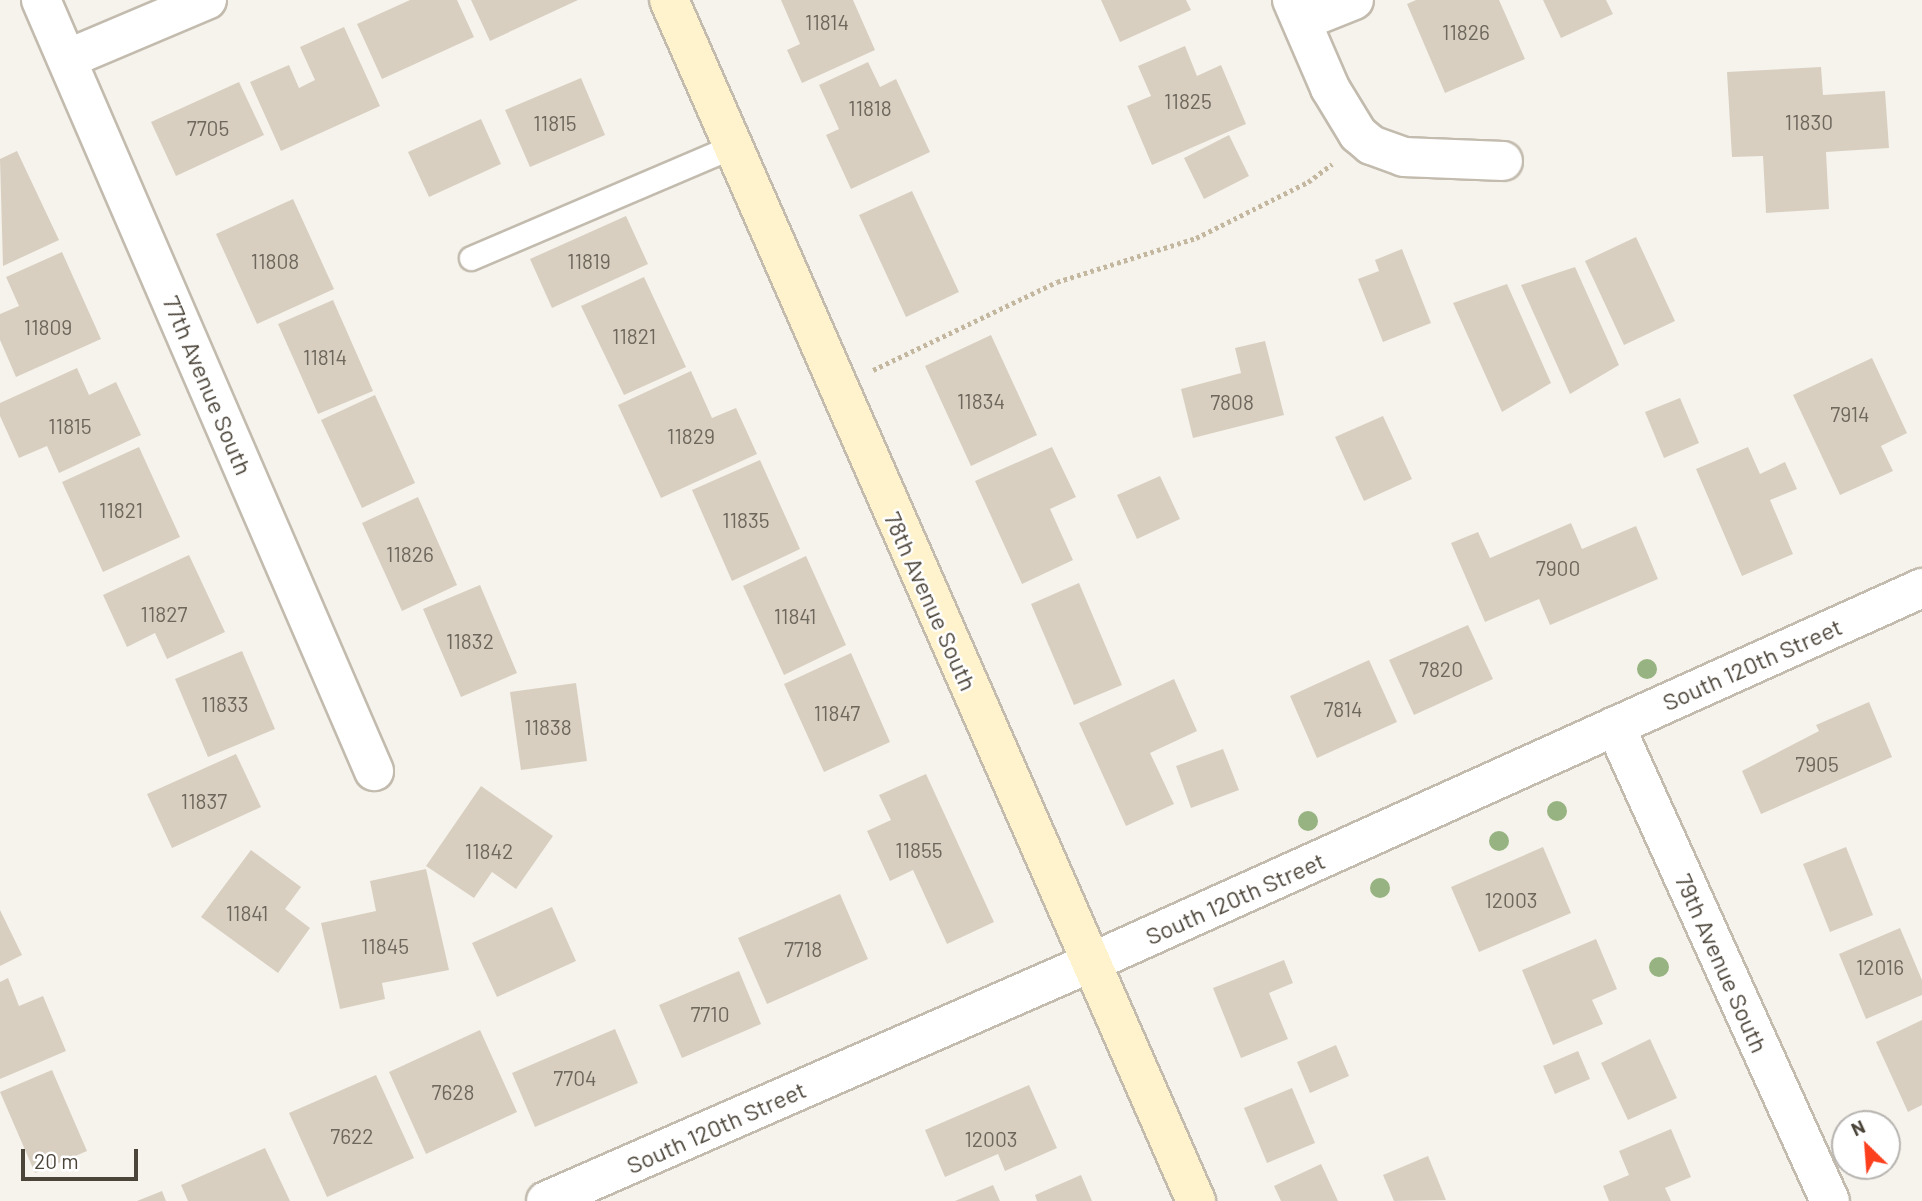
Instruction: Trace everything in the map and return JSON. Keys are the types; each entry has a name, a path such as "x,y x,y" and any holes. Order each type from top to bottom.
{"street":[{"name":"77th Avenue South","path":"41,0 374,771"},
{"path":"67,59 206,0"},
{"name":"78th Avenue South","path":"669,0 1196,1201"},
{"path":"1354,0 1297,11 1330,88 1358,134 1371,145 1404,157 1503,161"},
{"name":"South 120th Street","path":"558,1199 1090,963 1922,588"},
{"name":"79th Avenue South","path":"1615,726 1830,1201"}],"lane":[{"path":"471,258 733,146"}],"path":[{"path":"838,387 1057,282 1196,238 1322,174 1358,134"}],"building":[{"path":"410,0 457,0 474,37 382,79 357,24"},
{"path":"471,0 578,0 490,41"},
{"path":"781,0 853,0 875,50 802,83 787,50 800,44"},
{"path":"1101,0 1186,0 1191,10 1120,42"},
{"path":"1416,0 1499,0 1525,59 1445,93 1407,4"},
{"path":"1543,0 1606,0 1613,14 1561,38"},
{"path":"344,27 380,106 281,151 250,82 289,65 299,88 315,80 300,47"},
{"path":"1185,46 1197,76 1221,65 1246,124 1152,165 1127,106 1151,96 1138,66"},
{"path":"868,62 880,87 896,79 930,152 851,189 826,135 839,129 819,85"},
{"path":"1821,67 1823,95 1885,91 1889,148 1826,152 1829,209 1766,213 1763,156 1732,157 1727,72"},
{"path":"581,78 605,135 530,167 505,110"},
{"path":"239,82 264,135 176,176 151,122"},
{"path":"481,119 501,164 429,197 408,152"},
{"path":"1229,135 1249,176 1204,199 1184,158"},
{"path":"17,151 59,240 3,266 0,159"},
{"path":"912,191 959,292 906,317 859,215"},
{"path":"293,199 334,289 257,324 216,234"},
{"path":"626,216 648,264 552,308 530,259"},
{"path":"1636,237 1675,321 1624,345 1585,261"},
{"path":"1402,249 1431,323 1383,342 1358,279 1379,271 1375,260"},
{"path":"62,252 101,339 16,377 0,340 0,314 19,306 6,277"},
{"path":"1575,267 1619,365 1570,394 1521,285"},
{"path":"644,277 686,367 624,395 581,306"},
{"path":"1507,284 1551,383 1502,412 1453,303"},
{"path":"333,300 373,391 318,414 278,324"},
{"path":"991,335 1037,435 971,466 925,366"},
{"path":"1265,341 1284,415 1193,438 1181,389 1241,373 1235,348"},
{"path":"1872,358 1907,433 1881,446 1893,471 1840,495 1793,395"},
{"path":"77,368 89,395 116,382 141,435 59,473 47,446 19,458 0,416 0,403"},
{"path":"691,371 712,418 736,408 757,454 661,498 618,405"},
{"path":"375,395 415,483 362,508 321,420"},
{"path":"1680,398 1699,443 1664,458 1645,412"},
{"path":"1383,416 1412,479 1364,501 1335,437"},
{"path":"139,447 180,537 103,572 62,482"},
{"path":"1052,447 1076,497 1050,509 1073,560 1022,584 975,481"},
{"path":"1748,447 1760,474 1785,462 1797,489 1770,500 1793,554 1742,576 1696,469"},
{"path":"760,460 800,549 732,581 692,490"},
{"path":"1160,476 1180,519 1137,539 1117,495"},
{"path":"418,497 457,585 402,611 362,523"},
{"path":"1571,523 1582,549 1636,526 1658,579 1550,625 1539,599 1485,622 1451,543 1478,532 1490,558"},
{"path":"189,555 225,632 167,659 155,633 127,647 103,595"},
{"path":"806,556 846,645 784,675 743,586"},
{"path":"1079,583 1122,685 1074,705 1031,604"},
{"path":"480,585 517,673 461,697 423,609"},
{"path":"1468,625 1493,679 1414,715 1389,660"},
{"path":"242,651 275,729 208,757 175,679"},
{"path":"851,653 890,742 824,772 784,684"},
{"path":"1369,660 1397,722 1317,758 1290,696"},
{"path":"1174,679 1197,731 1150,753 1174,804 1126,826 1079,723"},
{"path":"576,683 587,761 521,770 510,692"},
{"path":"1869,702 1892,757 1761,814 1742,771 1819,731 1816,725"},
{"path":"1223,749 1239,790 1191,808 1176,766"},
{"path":"236,754 261,807 172,848 147,794"},
{"path":"926,774 994,922 947,944 913,870 890,881 867,831 891,820 879,795"},
{"path":"481,786 553,836 516,889 492,872 474,898 426,866"},
{"path":"1543,847 1571,913 1479,952 1451,887"},
{"path":"1846,847 1873,915 1830,932 1803,864"},
{"path":"251,850 301,887 285,909 310,928 278,973 201,917"},
{"path":"426,869 449,970 382,983 385,999 340,1009 321,923 376,911 370,881"},
{"path":"840,894 868,959 767,1004 738,938"},
{"path":"552,907 576,961 497,997 472,943"},
{"path":"0,910 22,955 0,966"},
{"path":"1900,928 1922,980 1922,995 1866,1019 1839,954"},
{"path":"1596,939 1617,989 1592,1000 1603,1024 1553,1045 1522,970"},
{"path":"1284,960 1293,983 1269,993 1288,1039 1241,1058 1213,988"},
{"path":"739,971 761,1024 682,1058 659,1005"},
{"path":"8,978 19,1006 43,996 66,1051 0,1079 0,982"},
{"path":"1922,1020 1922,1105 1908,1112 1876,1042"},
{"path":"615,1029 638,1083 535,1127 512,1073"},
{"path":"480,1030 517,1112 426,1154 389,1072"},
{"path":"1650,1039 1677,1098 1628,1120 1601,1063"},
{"path":"1336,1045 1349,1076 1310,1093 1297,1062"},
{"path":"1578,1051 1590,1079 1555,1094 1543,1066"},
{"path":"52,1070 87,1151 35,1173 0,1092"},
{"path":"376,1075 414,1158 327,1197 289,1113"},
{"path":"1029,1085 1057,1148 1005,1171 998,1154 945,1177 925,1130"},
{"path":"1292,1088 1315,1143 1267,1163 1244,1108"},
{"path":"1671,1129 1691,1177 1665,1188 1671,1201 1609,1201 1603,1186 1629,1175 1619,1151"},
{"path":"265,1148 290,1201 188,1201 181,1185"},
{"path":"1428,1156 1446,1200 1394,1201 1383,1175"},
{"path":"1321,1164 1338,1201 1281,1201 1274,1186"},
{"path":"1081,1175 1092,1201 1037,1201 1035,1195"},
{"path":"993,1185 1000,1201 955,1201"},
{"path":"162,1191 166,1201 137,1201"}]}
